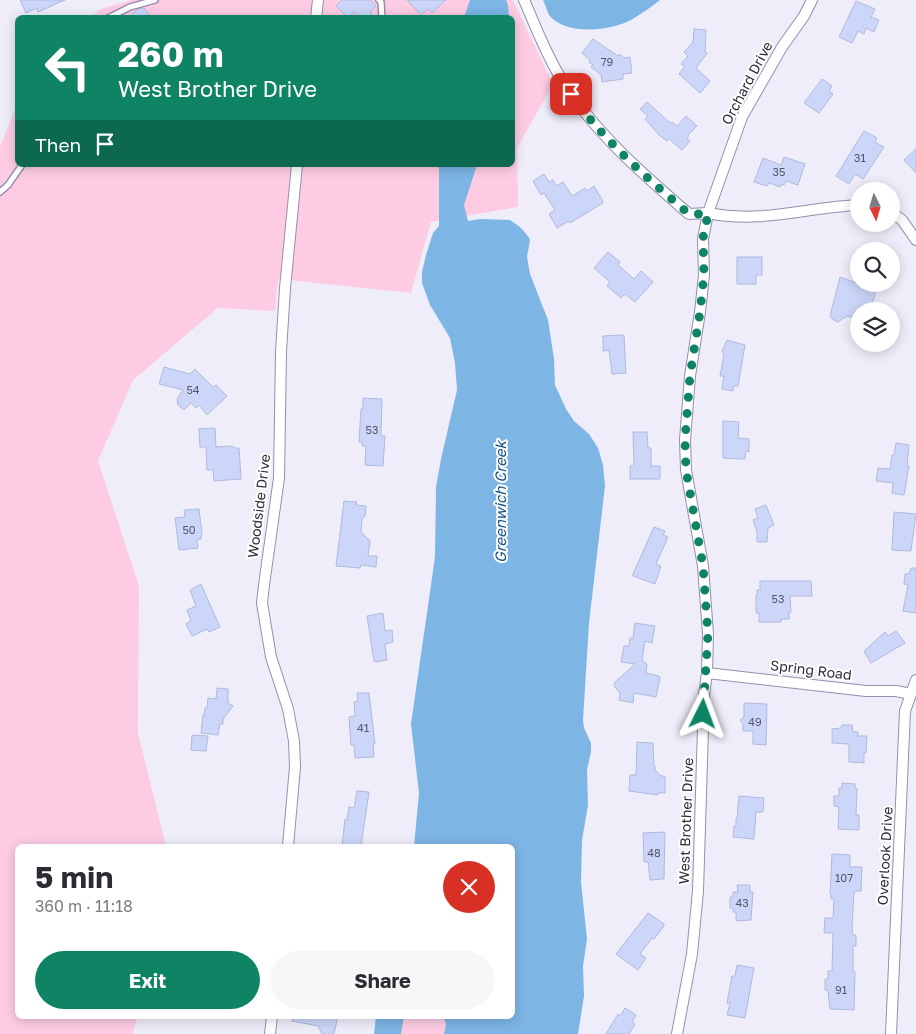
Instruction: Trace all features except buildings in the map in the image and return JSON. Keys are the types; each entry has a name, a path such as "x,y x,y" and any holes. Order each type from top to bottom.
{"street":[{"path":"316,15 318,0"},
{"path":"524,0 549,56 580,107 651,181 689,214 708,214 730,218 754,217 850,206"},
{"name":"Orchard Drive","path":"708,214 742,117 782,47 804,16 812,0"},
{"name":"Woodside Drive","path":"288,844 295,766 294,741 288,709 271,657 262,603 279,478 281,352 297,167"},
{"name":"West Brother Drive","path":"677,1034 692,954 698,891 704,695 707,673 708,634 703,566 686,470 685,440 690,376 704,275 703,238 708,214"},
{"path":"900,219 916,240"},
{"name":"Spring Road","path":"707,673 866,691 911,694"},
{"name":"Overlook Drive","path":"891,1034 905,711 916,680"},
{"path":"270,1034 272,1019"}],"lane":[{"path":"114,15 130,7 155,0"},
{"path":"379,0 381,2 382,15"},
{"path":"0,192 8,185 21,167"}],"shaded area":[{"path":"132,0 513,0 553,84 517,148 518,207 431,222 411,293 278,279 275,311 218,308 133,380 98,461 139,586 138,733 166,844 15,844 15,1019 136,1019 133,1034 0,1034 0,146 15,110 15,167 515,167 515,15 93,15 101,9"},
{"path":"404,1019 444,1019 446,1024 444,1034 401,1034"}],"water":[{"path":"470,0 506,0 508,5 509,15 465,15"},
{"path":"543,0 660,0 635,18 622,24 588,30 577,29 557,22 549,15"},
{"name":"Greenwich Creek","path":"439,167 476,167 464,205 468,221 480,219 510,220 528,236 530,240 527,257 530,274 548,320 554,359 555,385 574,421 589,434 598,448 603,465 605,486 589,623 583,720 584,728 591,743 591,752 587,770 588,805 582,840 581,882 587,939 583,966 584,996 578,1034 444,1034 446,1024 444,1019 515,1019 515,844 414,844 419,793 411,724 435,557 436,487 457,390 455,363 450,338 430,305 422,283 422,272 426,255 433,233 439,226"},
{"path":"376,1019 404,1019 401,1034 374,1034"}],"route":[{"path":"571,94 606,136 651,181 689,214 708,214 703,238 704,275 690,376 685,440 686,470 703,566 708,634 703,714"}]}
